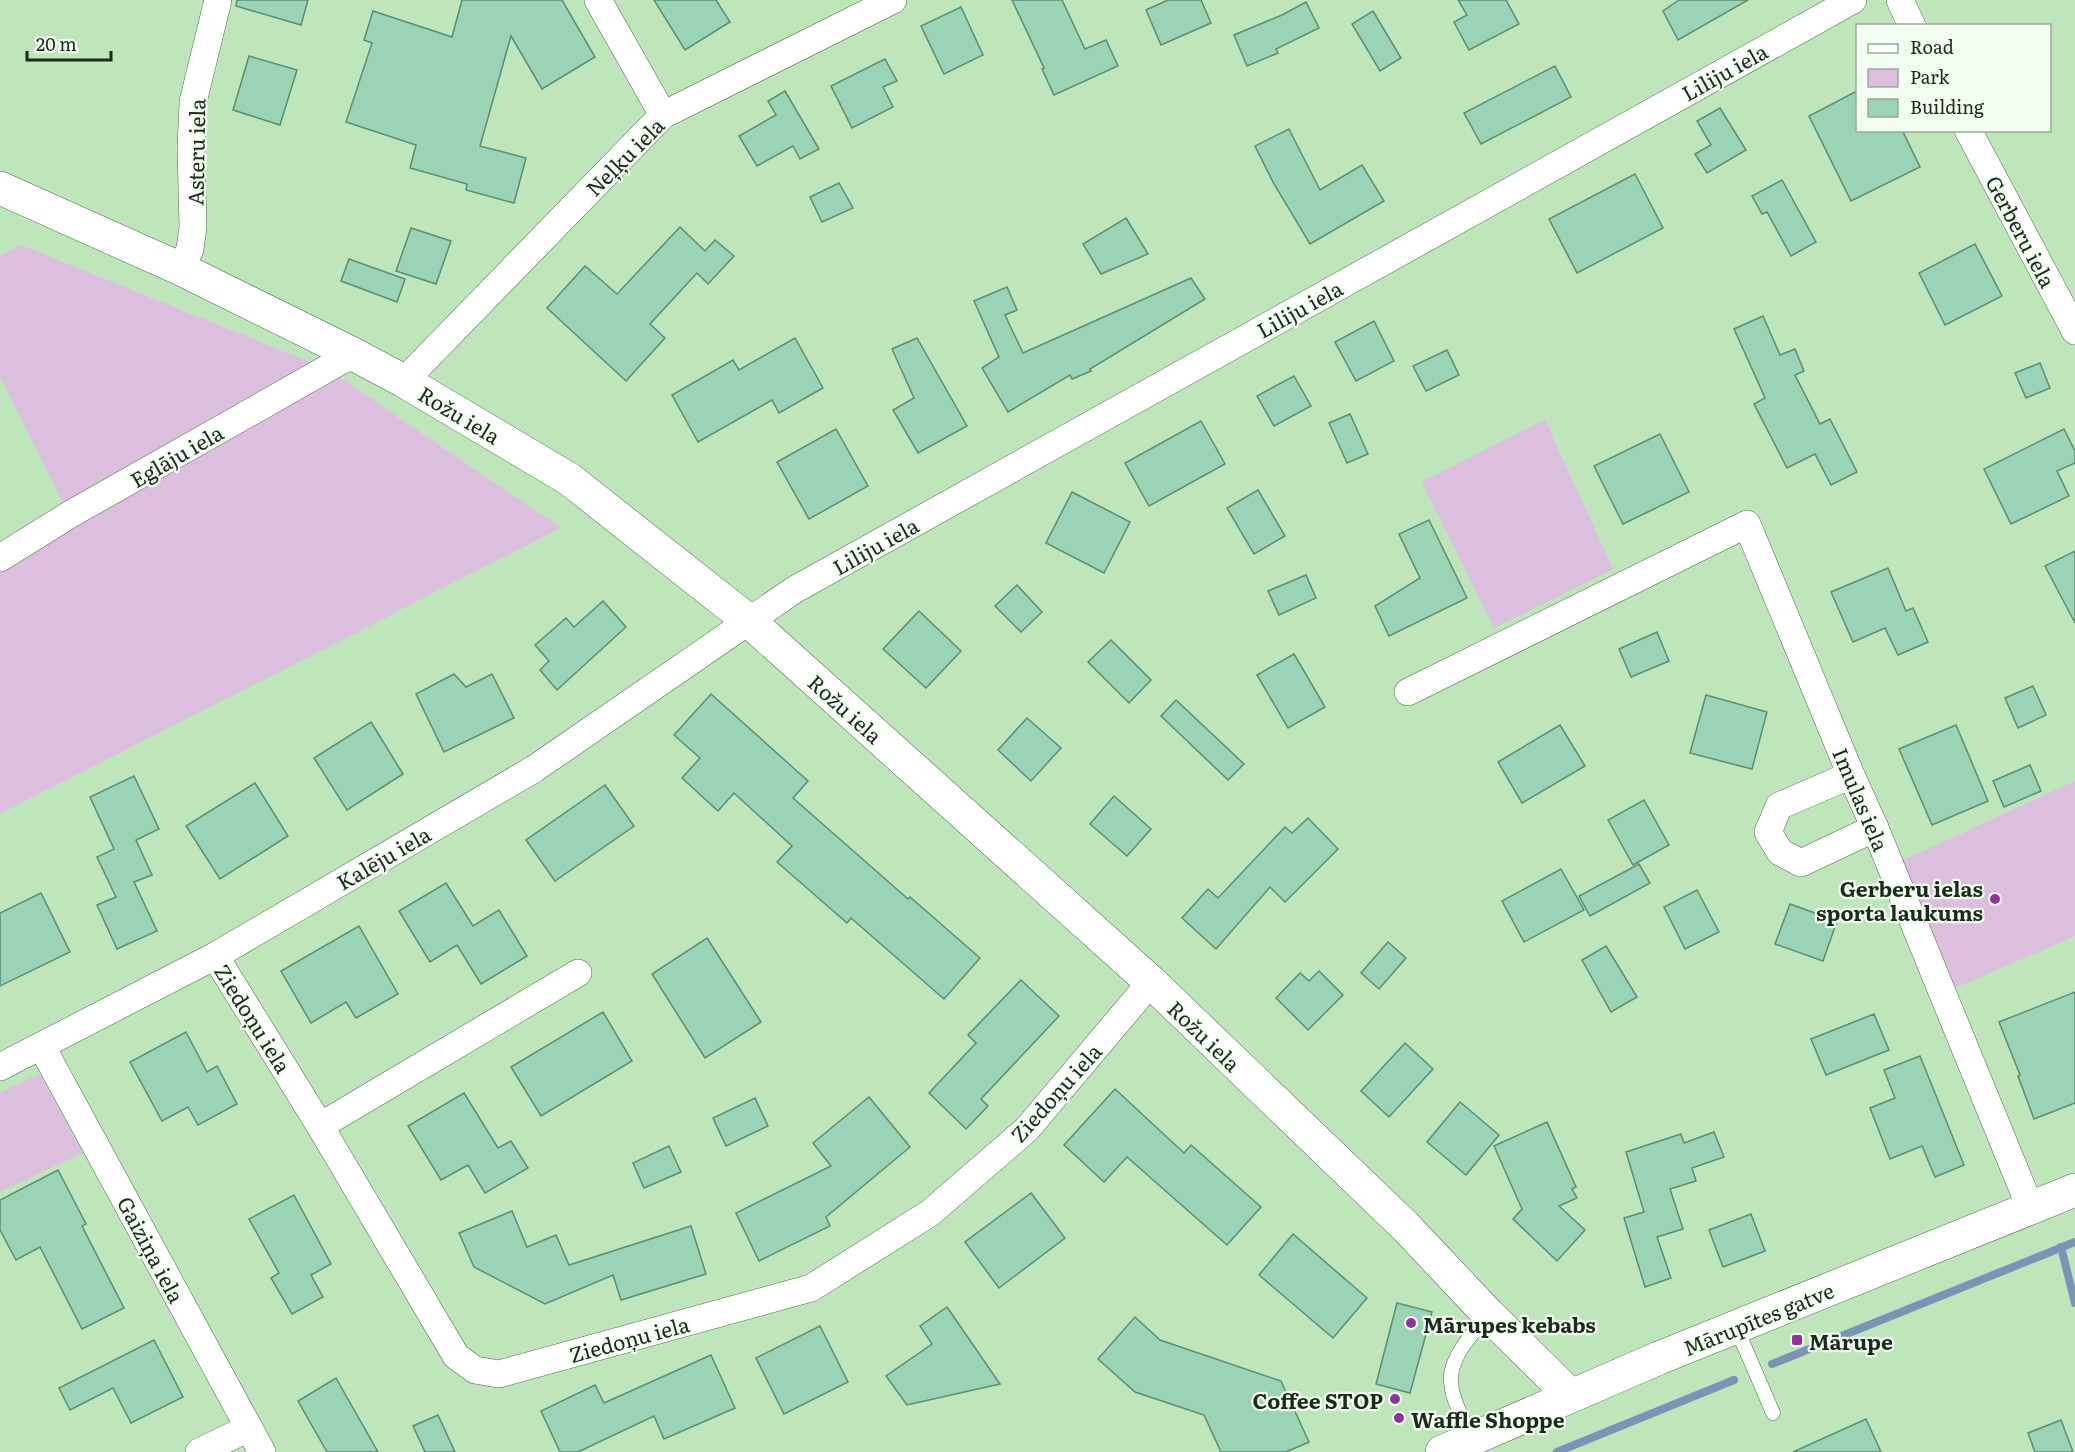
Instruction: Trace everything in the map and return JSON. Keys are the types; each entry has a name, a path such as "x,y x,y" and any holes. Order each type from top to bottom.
{"street":[{"name":"Asteru iela","path":"181,270 190,249 194,227 191,148 193,102 218,0"},
{"path":"598,0 663,116"},
{"name":"Neļķu iela","path":"404,381 663,116 893,0"},
{"name":"Liliju iela","path":"749,621 784,597 826,573 1853,0"},
{"path":"1900,0 1911,24"},
{"name":"Gerberu iela","path":"1969,132 2075,331"},
{"name":"Rožu iela","path":"0,188 181,270 353,354 404,381 570,479 749,621 1151,982 1406,1227 1488,1314 1570,1395"},
{"name":"Eglāju iela","path":"0,558 69,515 353,354"},
{"name":"Imulas iela","path":"1408,692 1747,524 1875,828 2030,1208"},
{"name":"Kalēju iela","path":"0,1067 215,956 534,769 749,621"},
{"path":"1851,775 1779,806 1768,832 1780,852 1801,863 1875,828"},
{"name":"Ziedoņu iela","path":"215,956 321,1126 456,1356 475,1370 499,1374 811,1288 930,1213 1027,1129 1151,982"},
{"path":"321,1126 578,973"},
{"name":"Gaiziņa iela","path":"42,1047 262,1452"},
{"name":"Mārupītes gatve","path":"1442,1452 1570,1395 2075,1190"},
{"path":"199,1452 249,1428"}],"lane":[{"path":"1472,1440 1454,1396 1451,1376 1459,1351 1488,1314"},
{"path":"1736,1327 1773,1413"}],"green space":[{"path":"21,245 327,369 561,528 0,814 0,557 69,515 0,377 0,256"},
{"path":"1545,420 1613,569 1494,628 1422,482"},
{"name":"Gerberu ielas sporta laukums","path":"2075,781 2075,936 1951,990 1900,862"},
{"path":"40,1074 83,1153 0,1192 0,1093"}],"building":[{"path":"237,0 308,0 301,25 236,6"},
{"path":"462,0 562,0 595,57 542,89 511,36 480,146 526,158 514,203 466,190 467,184 410,168 416,145 346,122 372,43 364,40 373,11 452,37"},
{"path":"654,0 716,0 730,22 685,50"},
{"path":"1012,0 1062,0 1085,49 1106,40 1118,66 1054,95"},
{"path":"1168,0 1201,0 1211,23 1161,45 1146,10"},
{"path":"1458,0 1506,0 1519,24 1469,50 1454,22 1467,15"},
{"path":"1679,0 1748,0 1678,40 1663,11"},
{"path":"1306,2 1319,28 1276,49 1278,53 1247,66 1234,35 1282,15"},
{"path":"961,7 983,55 944,74 921,26"},
{"path":"1373,11 1401,58 1380,71 1352,24"},
{"path":"249,56 297,70 280,125 233,110"},
{"path":"885,59 897,81 883,87 893,107 852,128 831,86"},
{"path":"1555,66 1571,97 1481,144 1464,113"},
{"path":"785,91 819,149 800,159 793,146 757,166 739,136 776,115 768,101"},
{"path":"1856,92 1856,132 1903,132 1920,167 1851,201 1809,116"},
{"path":"1720,108 1746,150 1707,173 1695,154 1711,145 1697,121"},
{"path":"1289,129 1320,190 1362,165 1384,201 1310,244 1274,184 1255,146"},
{"path":"1635,174 1663,228 1577,273 1549,219"},
{"path":"1782,180 1816,242 1791,256 1767,212 1762,214 1752,196"},
{"path":"839,183 853,208 822,222 810,197"},
{"path":"1126,218 1148,254 1101,274 1083,244"},
{"path":"680,227 705,251 715,240 734,256 708,284 697,273 650,324 665,338 626,381 547,308 585,266 617,294"},
{"path":"411,228 451,241 436,284 396,271"},
{"path":"1975,244 2002,296 1945,325 1919,273"},
{"path":"349,259 405,279 397,302 341,281"},
{"path":"1191,278 1205,299 1090,369 1091,371 1072,379 1070,375 1008,412 982,368 999,357 974,301 1007,287 1017,310 1005,315 1023,353"},
{"path":"1763,316 1780,355 1795,349 1804,371 1795,375 1820,424 1830,419 1857,472 1831,485 1815,454 1787,468 1754,404 1765,398 1734,329"},
{"path":"1374,321 1394,361 1356,381 1335,342"},
{"path":"795,338 823,388 779,413 772,400 698,442 672,395 733,360 739,370"},
{"path":"917,338 967,426 918,453 893,410 914,398 892,349"},
{"path":"1447,350 1459,375 1426,391 1413,366"},
{"path":"2040,363 2050,388 2026,398 2015,373"},
{"path":"1294,376 1311,406 1274,426 1257,396"},
{"path":"1350,414 1368,454 1347,463 1329,423"},
{"path":"1201,421 1225,464 1149,506 1125,463"},
{"path":"836,429 868,486 809,519 777,462"},
{"path":"2064,429 2075,451 2075,463 2057,471 2069,496 2011,524 1984,469"},
{"path":"1660,434 1689,492 1623,524 1594,466"},
{"path":"1258,490 1285,536 1254,554 1227,508"},
{"path":"1072,492 1130,522 1104,573 1046,543"},
{"path":"1429,520 1467,598 1389,636 1375,606 1420,578 1399,534"},
{"path":"2075,551 2075,623 2045,566"},
{"path":"1888,568 1906,611 1913,608 1928,642 1898,655 1885,628 1853,642 1831,592"},
{"path":"1306,575 1316,598 1279,615 1268,591"},
{"path":"1017,585 1042,612 1021,632 995,606"},
{"path":"603,601 626,627 557,690 540,670 549,661 535,645 566,618 574,627"},
{"path":"919,611 961,651 926,688 883,649"},
{"path":"1657,632 1669,661 1631,677 1619,649"},
{"path":"1111,640 1151,680 1129,703 1088,662"},
{"path":"1294,654 1325,707 1288,728 1257,675"},
{"path":"454,674 466,687 492,674 514,718 444,752 416,694"},
{"path":"2033,686 2046,715 2018,728 2005,698"},
{"path":"711,694 808,781 793,798 908,899 910,897 980,958 944,999 851,918 847,923 777,862 792,846 734,793 718,811 682,778 700,758 674,735"},
{"path":"1706,695 1767,712 1752,769 1690,753"},
{"path":"1176,700 1244,764 1228,780 1161,716"},
{"path":"1027,718 1061,748 1031,781 998,750"},
{"path":"371,722 403,774 347,810 314,758"},
{"path":"1560,725 1585,766 1522,803 1498,762"},
{"path":"1956,725 1988,801 1932,825 1899,749"},
{"path":"2030,765 2041,791 2004,807 1993,781"},
{"path":"134,776 159,829 136,840 152,875 134,882 157,931 117,949 97,905 116,897 97,857 114,849 90,797"},
{"path":"255,783 288,836 220,879 186,826"},
{"path":"605,785 634,826 555,881 526,840"},
{"path":"1114,796 1151,829 1127,856 1090,824"},
{"path":"1644,800 1669,845 1633,865 1608,820"},
{"path":"1308,818 1338,849 1285,902 1270,887 1216,949 1182,918 1208,889 1218,898 1285,827 1292,833"},
{"path":"1639,864 1650,883 1590,916 1579,896"},
{"path":"1561,869 1584,910 1524,942 1502,901"},
{"path":"446,883 473,926 499,910 527,956 481,984 457,945 430,962 399,911"},
{"path":"1697,890 1719,932 1685,949 1664,907"},
{"path":"41,893 70,952 0,986 0,913"},
{"path":"1790,904 1837,921 1823,961 1775,944"},
{"path":"359,926 398,994 356,1018 346,1002 311,1023 281,971"},
{"path":"707,938 761,1022 705,1058 652,974"},
{"path":"1388,942 1406,958 1379,989 1361,973"},
{"path":"1606,946 1637,997 1611,1012 1582,960"},
{"path":"1319,971 1343,995 1308,1030 1276,998 1300,973 1309,981"},
{"path":"1021,980 1059,1016 981,1099 988,1106 966,1129 929,1093 976,1043 968,1035"},
{"path":"2075,992 2075,1103 2034,1119 1999,1022"},
{"path":"603,1012 632,1061 541,1116 511,1067"},
{"path":"1874,1014 1889,1050 1826,1075 1811,1039"},
{"path":"186,1032 207,1072 217,1066 237,1104 198,1125 188,1107 162,1121 130,1062"},
{"path":"1405,1043 1433,1069 1389,1117 1361,1091"},
{"path":"1920,1056 1964,1165 1935,1177 1922,1146 1890,1159 1870,1108 1895,1098 1884,1070"},
{"path":"1115,1089 1184,1153 1191,1145 1261,1207 1227,1245 1127,1157 1104,1182 1064,1145"},
{"path":"464,1093 498,1148 511,1141 528,1168 485,1193 468,1165 441,1180 408,1126"},
{"path":"869,1097 910,1147 826,1217 830,1226 759,1261 736,1213 831,1166 813,1143"},
{"path":"755,1098 768,1126 726,1146 713,1118"},
{"path":"1460,1102 1499,1135 1466,1175 1427,1142"},
{"path":"1547,1122 1576,1187 1572,1189 1577,1198 1559,1206 1585,1230 1557,1261 1513,1219 1522,1209 1494,1146"},
{"path":"1714,1132 1724,1157 1692,1168 1696,1181 1670,1189 1683,1229 1657,1237 1671,1278 1645,1287 1624,1218 1644,1212 1626,1152 1681,1134 1684,1143"},
{"path":"669,1146 681,1172 644,1188 633,1163"},
{"path":"58,1170 86,1224 82,1226 124,1308 82,1329 40,1247 16,1260 0,1230 0,1200"},
{"path":"1031,1193 1065,1238 999,1288 965,1242"},
{"path":"294,1195 331,1264 311,1275 323,1297 292,1314 271,1278 279,1273 249,1219"},
{"path":"512,1211 527,1247 556,1235 569,1265 691,1226 706,1274 621,1300 613,1275 545,1304 474,1267 459,1233"},
{"path":"1751,1214 1765,1251 1723,1267 1709,1230"},
{"path":"1293,1234 1367,1298 1333,1338 1259,1275"},
{"path":"1397,1303 1432,1312 1410,1393 1376,1384"},
{"path":"947,1307 1000,1384 907,1405 886,1376 932,1344 920,1326"},
{"path":"1135,1317 1160,1340 1281,1381 1309,1442 1286,1452 1221,1452 1204,1415 1135,1392 1098,1359"},
{"path":"820,1326 848,1382 784,1414 756,1358"},
{"path":"154,1340 183,1397 131,1423 113,1388 70,1410 59,1388"},
{"path":"711,1355 735,1408 664,1439 654,1416 578,1452 560,1452 541,1411 595,1385 604,1403"},
{"path":"336,1378 378,1452 327,1452 298,1401"},
{"path":"438,1415 455,1452 425,1452 413,1426"},
{"path":"1866,1419 1881,1452 1793,1452"},
{"path":"2061,1420 2073,1452 2035,1452 2028,1433"}],"waterway":[{"path":"1772,1364 2075,1242"},
{"path":"2061,1247 2075,1303"},
{"path":"1557,1452 1734,1380"}],"place":[{"name":"Gerberu ielas sporta laukums","path":"1995,899"},
{"name":"Mārupes kebabs","path":"1411,1323"},
{"name":"Mārupe","path":"1797,1340"},
{"name":"Coffee STOP","path":"1395,1399"},
{"name":"Waffle Shoppe","path":"1399,1418"}]}
